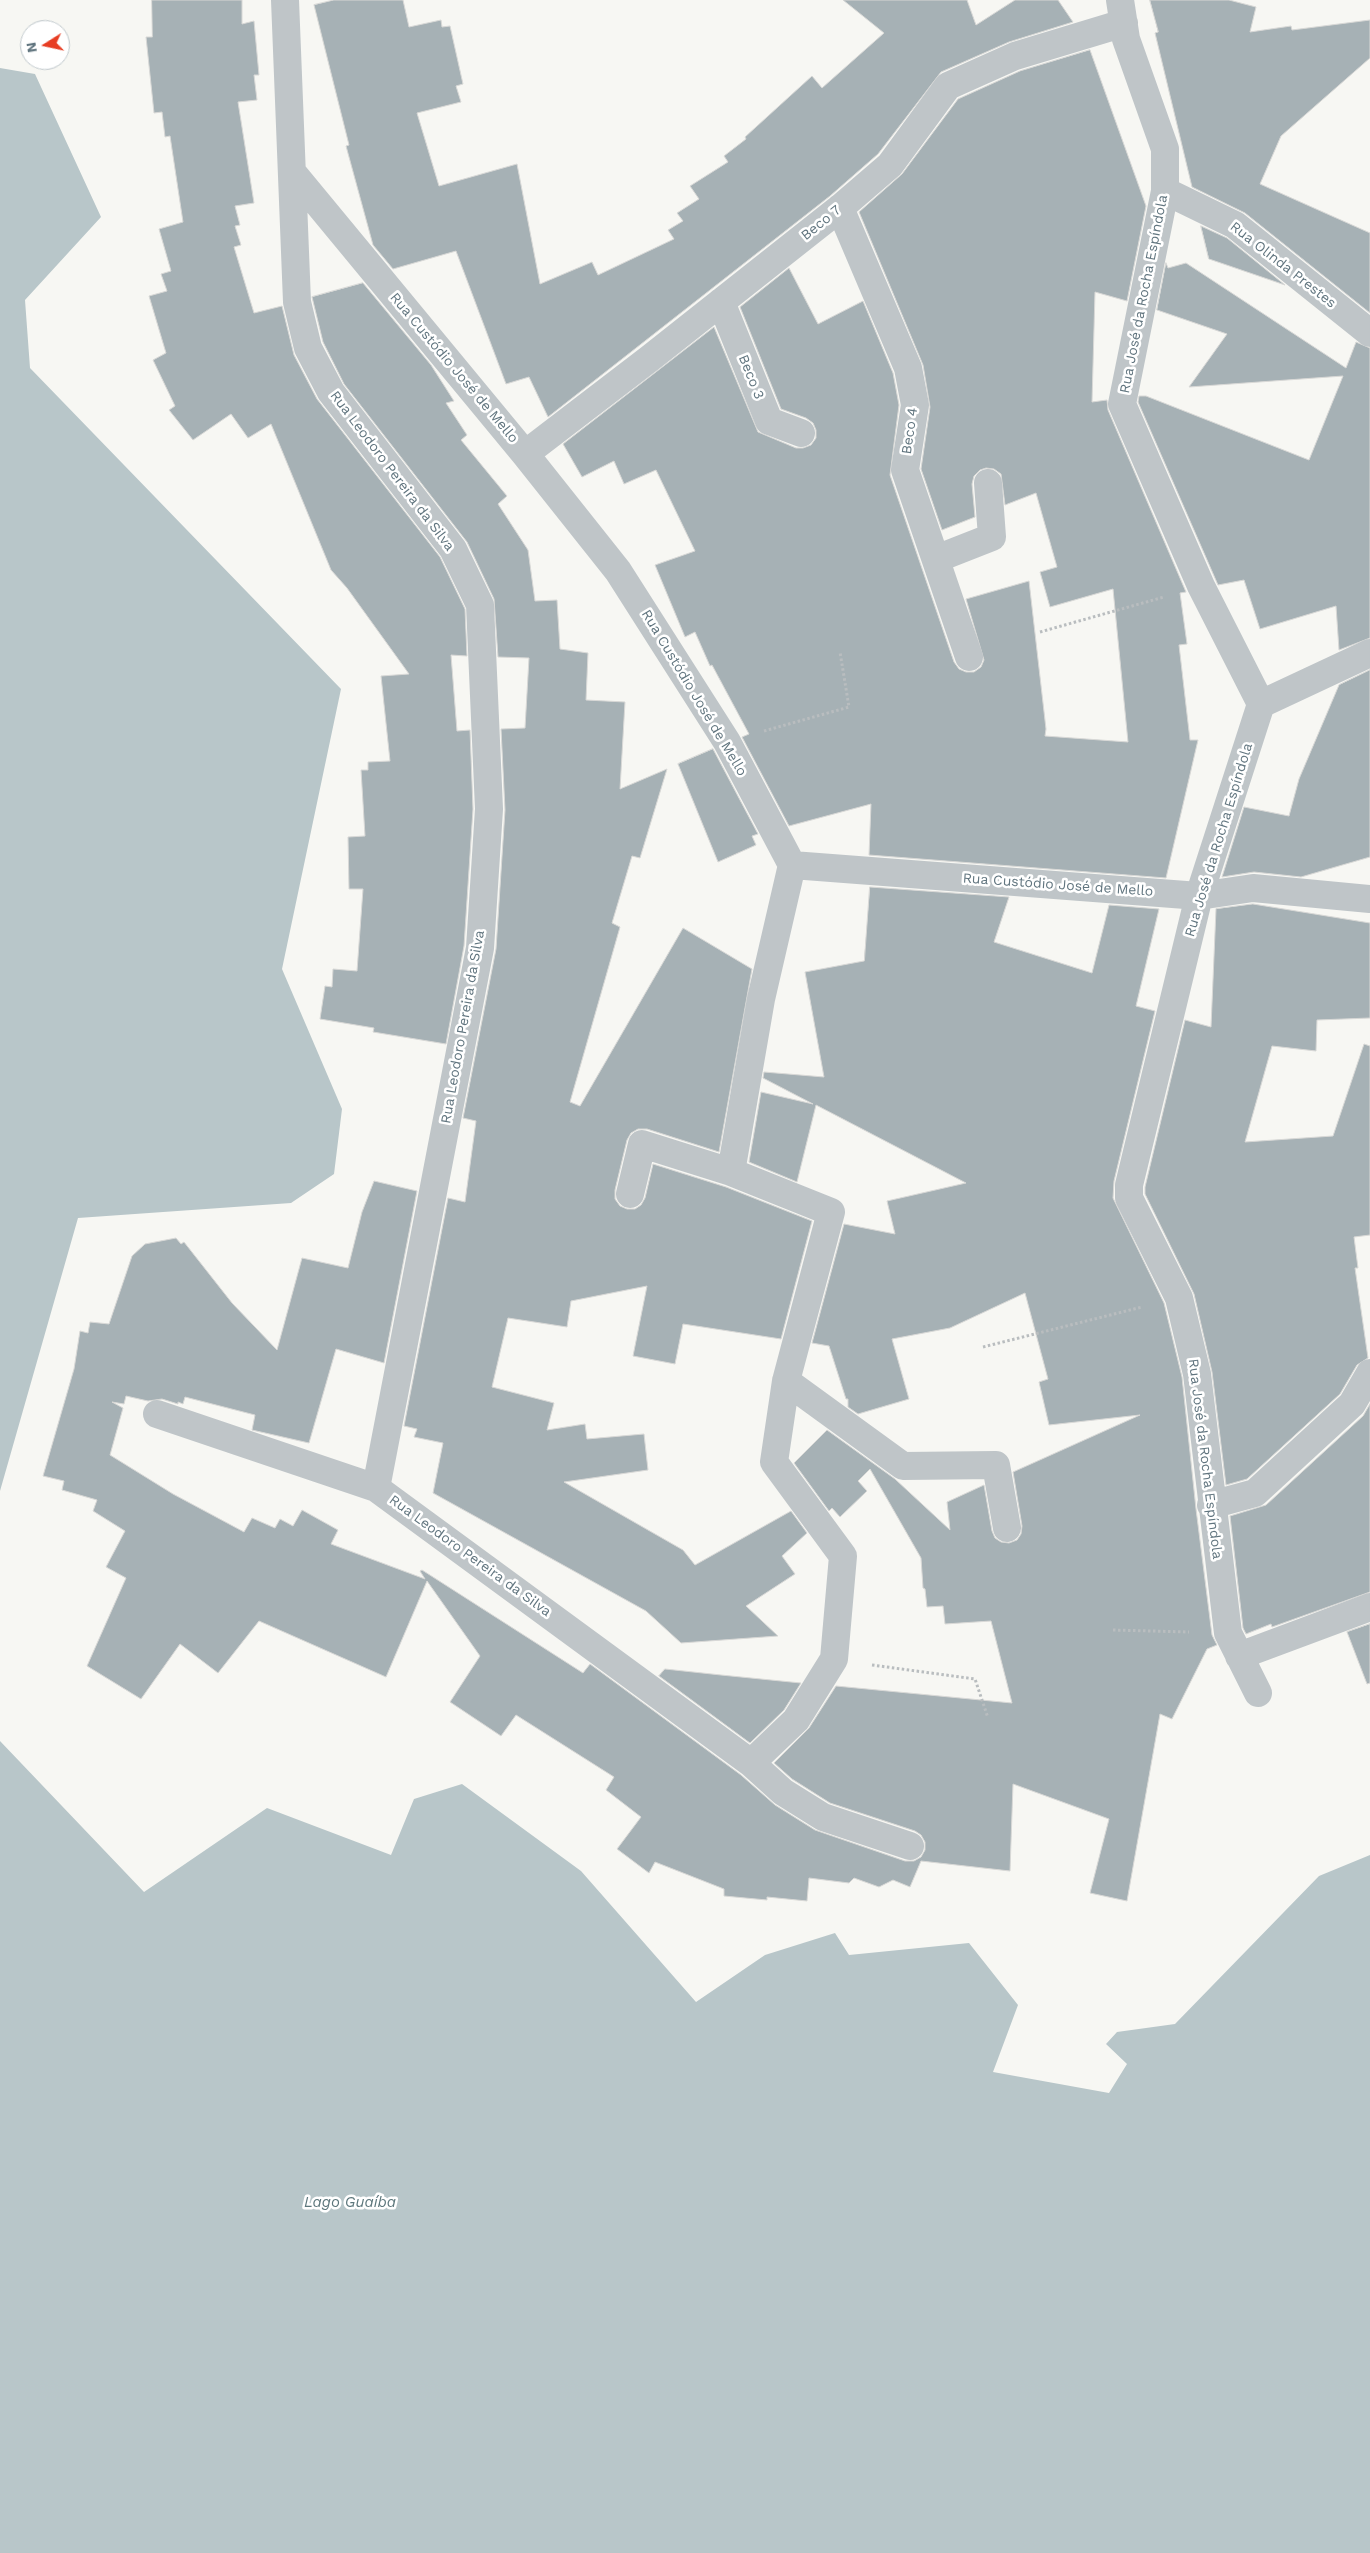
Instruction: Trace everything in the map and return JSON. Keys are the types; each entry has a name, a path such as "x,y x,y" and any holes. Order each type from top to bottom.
{"street":[{"name":"Rua Leodoro Pereira da Silva","path":"285,0 297,302 308,348 331,392 453,549 480,605 489,809 480,948 376,1488 752,1763 784,1792 822,1817 910,1846"},
{"name":"Rua José da Rocha Espíndola","path":"1122,12 1126,39 1165,149 1165,191 1122,404 1200,586 1261,704 1199,896 1129,1191 1132,1204 1179,1298 1196,1374 1211,1505 1233,1644 1258,1693"},
{"name":"Beco 7","path":"525,454 840,208 890,165 948,86 1122,12"},
{"name":"Rua Custódio José de Mello","path":"292,172 525,454 618,571 727,742 792,865 1199,896 1253,888 1370,899"},
{"name":"Rua Olinda Prestes","path":"1165,191 1235,225 1370,333"},
{"name":"Beco 4","path":"840,208 908,368 915,405 905,470 969,658"},
{"name":"Beco 3","path":"721,302 769,422 801,433"},
{"path":"936,559 992,537 988,483"},
{"path":"1261,704 1370,653"},
{"path":"731,1172 761,999 792,865"},
{"path":"630,1194 642,1144 731,1172 831,1212 786,1381 774,1462 843,1556 834,1660 796,1720 752,1763"},
{"path":"1211,1505 1255,1493 1352,1404 1370,1373"},
{"path":"786,1381 903,1466 996,1465 1007,1528"},
{"path":"157,1414 376,1488"},
{"path":"1233,1644 1370,1607"}],"path":[{"path":"1040,632 1200,586"},
{"path":"727,742 849,707 840,652"},
{"path":"983,1347 1179,1298"},
{"path":"1113,1630 1233,1644"},
{"path":"834,1660 975,1679 988,1718"}],"water":[{"path":"0,68 35,74 101,217 25,300 30,368 341,689 282,969 342,1109 334,1174 291,1203 78,1218 0,1491"},
{"name":"Lago Guaíba","path":"0,1741 144,1892 267,1808 391,1855 414,1799 462,1784 581,1871 696,2002 765,1955 835,1933 849,1955 969,1943 1018,2005 993,2072 1109,2093 1127,2064 1106,2044 1117,2032 1175,2024 1319,1876 1370,1855 1370,2553 0,2553"}],"building":[{"path":"152,0 242,0 242,24 254,21 259,75 254,75 257,100 238,102 254,203 235,206 240,225 235,226 241,245 234,247 254,313 282,306 294,355 317,399 440,557 465,609 467,656 451,655 457,731 470,730 473,809 464,946 446,1044 373,1032 374,1028 320,1019 325,986 332,987 333,969 357,971 363,889 349,889 348,837 365,836 361,770 368,770 368,762 390,761 381,676 409,674 347,588 331,570 271,424 248,438 231,414 193,440 169,410 175,406 153,360 166,353 149,296 167,291 161,274 171,271 159,229 183,222 170,136 165,137 162,112 154,113 146,37 152,37"},
{"path":"334,0 403,0 409,27 441,20 442,27 450,26 463,84 456,86 461,102 417,113 439,186 517,164 540,284 592,262 598,275 674,239 668,230 683,221 677,213 699,199 690,186 728,162 724,156 746,139 745,137 812,76 822,88 884,33 843,0 967,0 976,25 1015,0 1058,0 1073,22 1009,42 941,72 878,154 830,196 548,417 529,377 506,384 456,251 393,269 373,245 346,146 349,145 314,5"},
{"path":"1150,0 1229,0 1256,7 1250,32 1291,26 1292,30 1370,20 1370,58 1281,136 1260,184 1370,233 1370,313 1245,213 1192,187 1155,33 1158,32"},
{"path":"1090,50 1146,206 1127,301 1095,292 1092,402 1107,400 1108,410 1186,592 1180,593 1187,644 1179,645 1190,740 1198,740 1166,878 869,855 871,804 789,826 742,737 749,734 712,665 710,666 695,632 685,637 655,565 695,551 656,470 624,484 614,461 582,477 563,444 714,327 758,432 796,448 811,445 816,438 816,430 813,423 806,418 781,409 740,307 789,268 818,324 863,301 893,373 899,405 890,475 954,662 959,669 966,672 974,672 981,667 984,660 966,599 1029,581 1046,729 1045,736 1128,742 1113,589 1050,607 1040,572 1057,567 1036,493 1005,505 1001,474 994,469 986,468 980,470 974,476 972,484 975,517 942,530 921,469 930,407 923,365 859,212 902,174 958,99 1020,71"},
{"path":"1201,226 1227,238 1285,285 1209,259"},
{"path":"1166,263 1168,268 1186,263 1346,368 1356,342 1370,348 1370,638 1339,650 1336,606 1260,629 1244,580 1218,585 1138,402 1139,396 1146,396 1309,460 1343,376 1189,387 1227,334 1157,310"},
{"path":"363,283 431,365 454,401 446,403 467,435 461,440 507,496 498,504 528,550 535,601 557,600 560,649 588,653 586,700 625,702 620,789 667,769 640,858 632,856 612,923 620,927 570,1102 580,1106 683,928 752,969 719,1152 647,1129 638,1129 631,1133 627,1140 615,1190 615,1199 620,1206 627,1209 635,1209 641,1205 645,1198 653,1164 726,1187 812,1221 781,1339 683,1324 675,1364 633,1356 647,1286 571,1301 567,1327 508,1318 492,1387 554,1403 547,1430 585,1424 587,1439 644,1434 648,1470 564,1482 683,1550 695,1565 791,1511 807,1533 782,1556 795,1574 746,1606 778,1636 681,1643 646,1611 433,1493 443,1443 414,1437 417,1429 404,1426 448,1198 465,1202 476,1121 463,1118 496,949 505,810 501,729 525,728 529,658 498,657 494,599 467,542 344,384 323,342 312,297"},
{"path":"1370,670 1370,857 1301,877 1254,872 1222,877 1244,807 1289,816 1299,779 1339,685"},
{"path":"713,749 758,834 752,836 756,845 718,862 678,764"},
{"path":"870,887 1009,897 994,942 1092,973 1109,905 1159,909 1136,1006 1155,1011 1114,1181 1113,1198 1164,1303 1182,1377 1212,1635 1217,1645 1207,1649 1172,1719 1160,1714 1127,1901 1090,1893 1109,1819 1013,1784 1010,1871 921,1861 910,1887 893,1880 879,1887 854,1878 849,1883 809,1878 807,1901 767,1897 767,1900 724,1896 724,1889 655,1862 649,1873 617,1849 641,1817 606,1790 614,1777 516,1715 501,1736 450,1702 480,1656 427,1581 386,1677 259,1621 218,1673 180,1644 141,1699 87,1666 126,1578 106,1567 125,1531 93,1511 97,1500 62,1490 64,1481 43,1476 74,1369 80,1331 88,1333 90,1322 109,1324 132,1256 145,1244 176,1238 181,1244 184,1242 232,1303 277,1350 302,1258 348,1268 362,1212 374,1181 417,1191 384,1363 336,1349 309,1443 252,1430 255,1415 185,1397 183,1404 178,1402 178,1404 162,1399 148,1401 126,1396 124,1404 112,1402 123,1408 110,1455 173,1494 244,1532 252,1518 275,1528 280,1519 293,1526 302,1510 338,1530 331,1544 425,1579 420,1571 422,1570 583,1673 590,1664 741,1775 775,1805 815,1830 905,1861 914,1861 921,1857 925,1850 925,1842 921,1835 915,1831 830,1803 792,1779 774,1763 809,1728 836,1686 1012,1703 991,1621 945,1624 943,1606 927,1607 925,1589 923,1588 921,1558 870,1469 858,1481 867,1491 840,1517 832,1508 829,1511 794,1463 827,1430 895,1479 950,1530 947,1502 984,1485 992,1531 995,1538 1001,1542 1009,1543 1017,1540 1021,1534 1022,1526 1013,1472 1140,1415 1049,1425 1039,1382 1048,1379 1025,1293 950,1328 892,1339 909,1399 858,1414 848,1407 848,1399 846,1399 829,1346 812,1343 844,1224 895,1234 887,1201 966,1183 816,1105 797,1182 749,1162 761,1092 813,1104 763,1078 764,1072 824,1077 805,972 864,961"},
{"path":"1253,904 1370,923 1370,1018 1317,1020 1316,1051 1272,1046 1245,1142 1333,1136 1364,1044 1370,1046 1370,1235 1354,1237 1358,1268 1355,1268 1368,1358 1357,1365 1340,1394 1247,1479 1226,1485 1212,1372 1194,1294 1145,1194 1145,1187 1185,1020 1211,1027 1216,909"},
{"path":"1370,1404 1370,1592 1272,1627 1271,1624 1246,1634 1243,1628 1230,1516 1266,1505 1363,1416"},
{"path":"1370,1624 1370,1683 1367,1684 1347,1632"},
{"path":"665,1669 801,1683 784,1710 750,1743 659,1676"}]}
